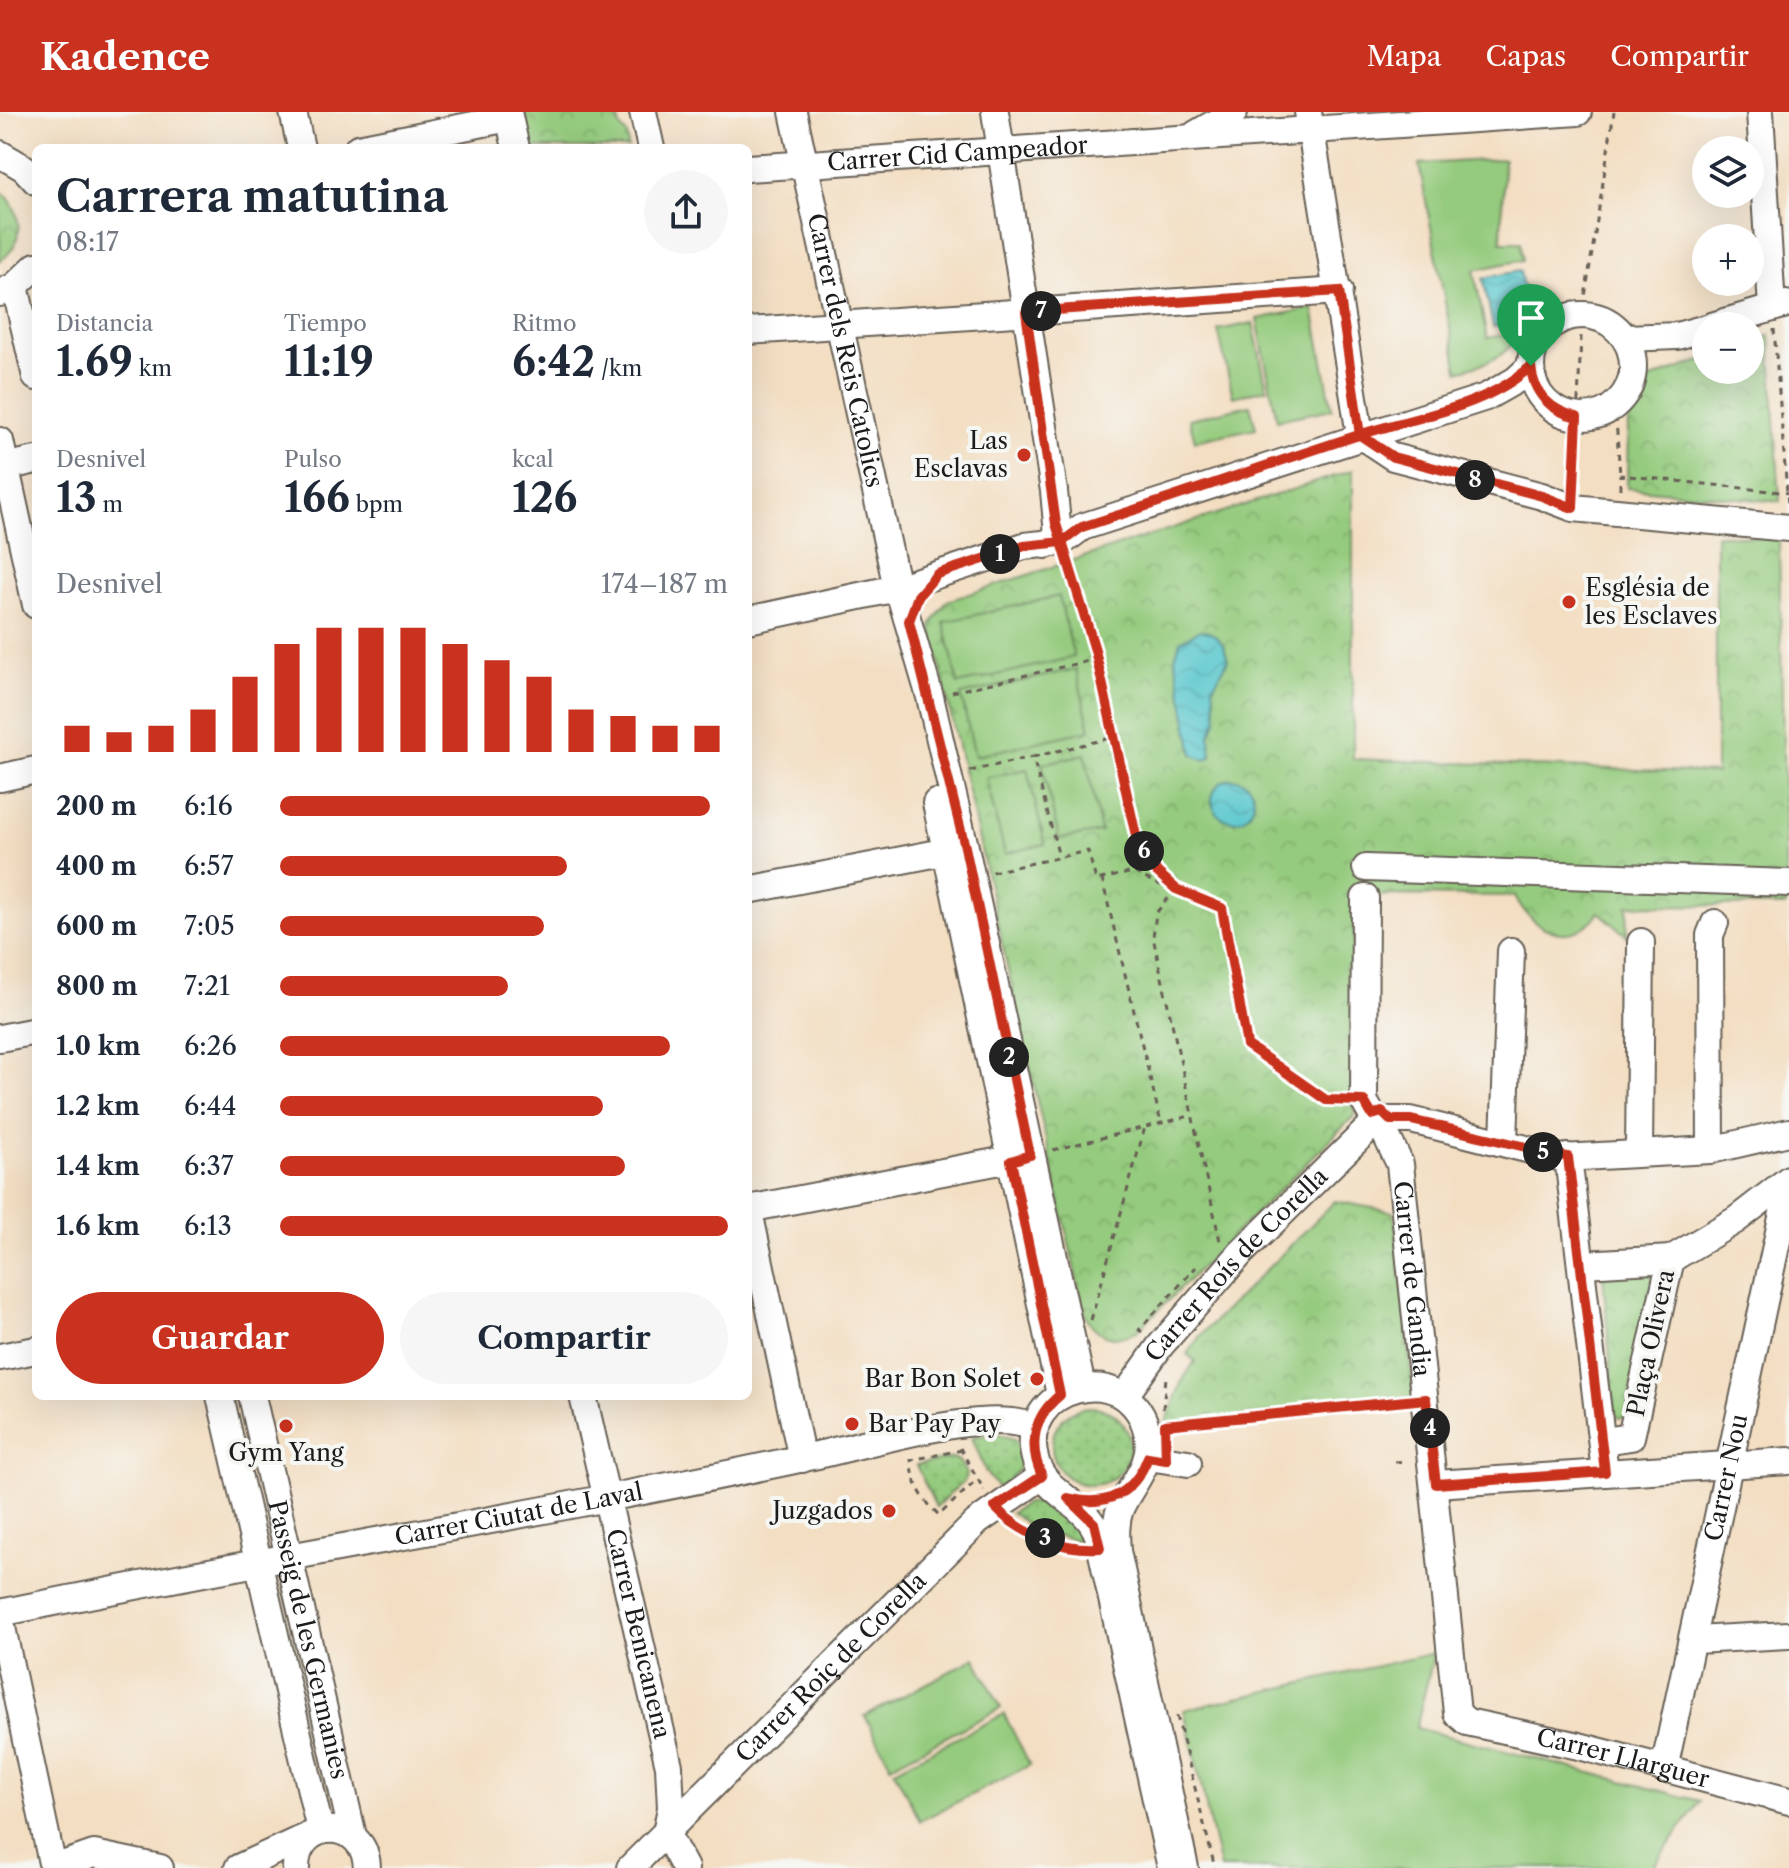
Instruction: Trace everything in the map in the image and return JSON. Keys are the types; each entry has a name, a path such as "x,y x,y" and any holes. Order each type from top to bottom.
{"street":[{"path":"293,112 300,144"},
{"path":"643,112 650,144"},
{"name":"Carrer dels Reis Catolics","path":"793,112 897,588 930,697 948,776 956,849 971,877 1021,1158 1075,1352 1071,1391"},
{"path":"995,112 1026,312 1054,537"},
{"path":"1175,130 1234,112"},
{"name":"Carrer Cid Campeador","path":"752,168 1002,151 1175,130 1578,112"},
{"path":"1757,312 1780,305 1760,112"},
{"path":"376,144 509,115 515,144"},
{"path":"1310,122 1360,435 1393,457 1542,496 1573,508 1788,528 1789,551"},
{"path":"0,154 24,168 32,177"},
{"path":"32,269 8,290 32,365"},
{"path":"752,331 1339,291"},
{"path":"1486,397 1529,400 1577,417 1604,412 1615,405 1629,388 1633,370 1626,338 1613,325 1598,317 1563,318 1548,327 1537,341 1531,366 1538,392 1550,406"},
{"path":"1626,338 1677,336 1692,332"},
{"path":"1633,370 1660,354 1677,336"},
{"path":"752,614 897,588 1360,435 1486,397 1516,380 1531,366"},
{"path":"32,460 2,458 32,588"},
{"path":"909,621 918,596 937,574"},
{"name":"Carrer dels Reis Catolics","path":"897,588 899,626 956,849 1071,1391"},
{"path":"0,778 32,771"},
{"path":"752,889 956,849"},
{"path":"1789,883 1373,868 1372,897 1372,1123 1411,1120 1568,1157 1711,1150 1789,1132"},
{"path":"1711,1150 1710,935 1715,923"},
{"path":"1639,1153 1641,942"},
{"path":"1504,1141 1511,951"},
{"path":"0,1038 32,1032"},
{"name":"Carrer Roís de Corella","path":"1124,1397 1160,1346 1241,1253 1372,1123"},
{"name":"Carrer de Gandia","path":"1372,1123 1400,1164 1436,1484 1457,1713"},
{"name":"Plaça Olivera","path":"1568,1157 1583,1264 1605,1472"},
{"path":"752,1207 1021,1158"},
{"path":"1671,1259 1736,1220 1789,1182"},
{"name":"Carrer Nou","path":"1664,1769 1694,1640 1727,1466 1789,1182"},
{"path":"752,1227 802,1459"},
{"name":"Plaça Olivera","path":"1583,1264 1671,1259 1631,1437 1603,1441"},
{"path":"0,1357 32,1351"},
{"path":"1068,1498 1101,1502 1131,1487 1167,1460 1124,1397 1099,1387 1071,1391 1049,1404 1035,1428 1033,1445 1042,1476 1094,1523 1171,1868"},
{"name":"Passeig de les Germanies","path":"221,1400 315,1832"},
{"name":"Passeig de les Germanies","path":"253,1400 353,1836 366,1855 367,1868"},
{"name":"Carrer Benicanena","path":"584,1400 669,1766 671,1808 666,1833"},
{"name":"Carrer Ciutat de Laval","path":"0,1616 802,1459 950,1426 1014,1420 1035,1428"},
{"path":"1436,1484 1789,1461"},
{"name":"Carrer Roiç de Corella","path":"630,1868 995,1507 1042,1476"},
{"path":"1131,1487 1118,1518 1117,1551 1185,1868"},
{"path":"0,1616 54,1868 83,1856 107,1855"},
{"path":"1694,1640 1789,1635"},
{"name":"Carrer Llarguer","path":"1457,1713 1467,1722 1579,1746 1789,1801"},
{"path":"669,1766 699,1780 724,1772"},
{"path":"45,1825 60,1836 107,1855 160,1868"},
{"path":"238,1868 315,1832 343,1830 353,1836"},
{"path":"296,1868 296,1855 315,1832"},
{"path":"666,1833 685,1868"}],"path":[{"path":"1573,508 1582,316 1614,112"},
{"path":"1780,305 1788,528"},
{"path":"1615,405 1620,475 1619,513"},
{"path":"1620,475 1789,493"},
{"path":"1054,537 1097,659 1136,836 1157,872 1176,889"},
{"path":"930,697 1097,659"},
{"path":"948,776 1114,737"},
{"path":"1033,757 1059,857"},
{"path":"971,877 1088,851 1096,880 1134,872 1160,887 1176,889 1222,908 1247,1045 1326,1100 1372,1123"},
{"path":"1102,879 1161,1123"},
{"path":"1176,889 1156,913 1153,937 1190,1116 1221,1240 1211,1251"},
{"path":"1021,1158 1190,1116"},
{"path":"1075,1352 1089,1325 1145,1127"},
{"path":"1167,1460 1163,1393 1176,1360 1139,1330 1201,1263"},
{"path":"1165,1425 1426,1399"},
{"path":"950,1426 977,1480 1008,1522 1070,1546 1100,1548"},
{"path":"962,1450 911,1460 913,1481 923,1500 939,1515 977,1480"},
{"path":"1395,1462 1403,1461"},
{"path":"1177,1716 1215,1868"}],"green space":[{"path":"524,112 617,112 628,144 527,144"},
{"path":"1504,159 1501,242 1521,242 1523,260 1474,270 1487,338 1519,332 1501,354 1486,363 1458,371 1419,164"},
{"path":"0,190 13,206 18,226 14,245 0,261"},
{"path":"1313,308 1332,409 1277,420 1257,319"},
{"path":"1253,323 1267,389 1233,397 1218,330"},
{"path":"1770,335 1780,502 1627,488 1628,420 1646,399 1648,380 1692,364 1692,384 1764,384 1764,337"},
{"path":"1250,405 1256,428 1195,441 1189,419"},
{"path":"1353,470 1353,759 1716,773 1716,534 1779,539 1786,906 1628,905 1627,936 1599,912 1589,924 1577,931 1554,932 1532,919 1515,896 1354,895 1354,1116 1137,1331 1112,1337 1093,1326 1084,1311 931,625 947,601"},
{"path":"1059,596 1074,657 958,684 944,622"},
{"path":"1076,669 1090,730 975,756 961,695"},
{"path":"1085,754 1101,832 1059,839 1042,764"},
{"path":"1027,769 1045,844 1005,854 986,778"},
{"path":"1335,1201 1394,1212 1414,1398 1165,1425 1181,1383 1195,1361 1187,1354 1200,1336"},
{"path":"1655,1271 1625,1417 1615,1418 1603,1276"},
{"path":"1091,1407 1106,1410 1119,1418 1127,1431 1130,1446 1127,1461 1119,1474 1106,1482 1091,1485 1076,1482 1063,1474 1055,1461 1052,1446 1055,1431 1063,1418 1076,1410"},
{"path":"996,1433 1015,1439 1022,1454 1016,1473 999,1489 986,1473 972,1437"},
{"path":"953,1458 959,1461 967,1475 936,1507 916,1465"},
{"path":"1050,1502 1076,1515 1091,1544 1036,1530 1011,1513 1026,1503"},
{"path":"1434,1653 1416,1728 1700,1801 1652,1868 1220,1868 1184,1710"},
{"path":"975,1658 1001,1708 891,1766 865,1716"},
{"path":"1004,1714 1030,1765 920,1821 894,1770"}],"water":[{"path":"1520,271 1524,292 1513,295 1519,323 1493,327 1483,278"},
{"path":"1200,630 1219,639 1228,660 1213,687 1217,719 1210,735 1211,757 1205,760 1193,754 1175,658 1180,641"},
{"path":"1233,779 1248,785 1254,800 1248,815 1233,821 1218,815 1212,800 1218,785"}],"place":[{"name":"Las Esclavas","path":"1024,455"},
{"name":"Església de les Esclaves","path":"1569,602"},
{"name":"Bar Bon Solet","path":"1037,1379"},
{"name":"Bar Pay Pay","path":"852,1424"},
{"name":"Gym Yang","path":"286,1426"},
{"name":"Juzgados","path":"889,1511"}],"route":[{"path":"1531,366 1516,380 1486,397 1360,435 1082,527 1062,542 1024,546 937,574 918,596 909,621 965,847 1030,1155 1011,1161 1060,1395 1049,1404 1035,1428 1035,1461 1042,1476 995,1507 1008,1522 1026,1531 1070,1546 1100,1548 1094,1523 1068,1498 1084,1503 1118,1497 1142,1473 1148,1457 1166,1460 1165,1425 1426,1399 1436,1484 1605,1472 1583,1264 1568,1157 1411,1120 1390,1120 1382,1112 1372,1115 1364,1101 1326,1100 1247,1045 1228,924 1222,908 1176,889 1157,872 1136,836 1095,650 1062,542 1056,524 1054,491 1026,312 1339,291 1360,435 1393,457 1542,496 1573,508 1577,417 1550,406 1538,392 1531,366"}]}
